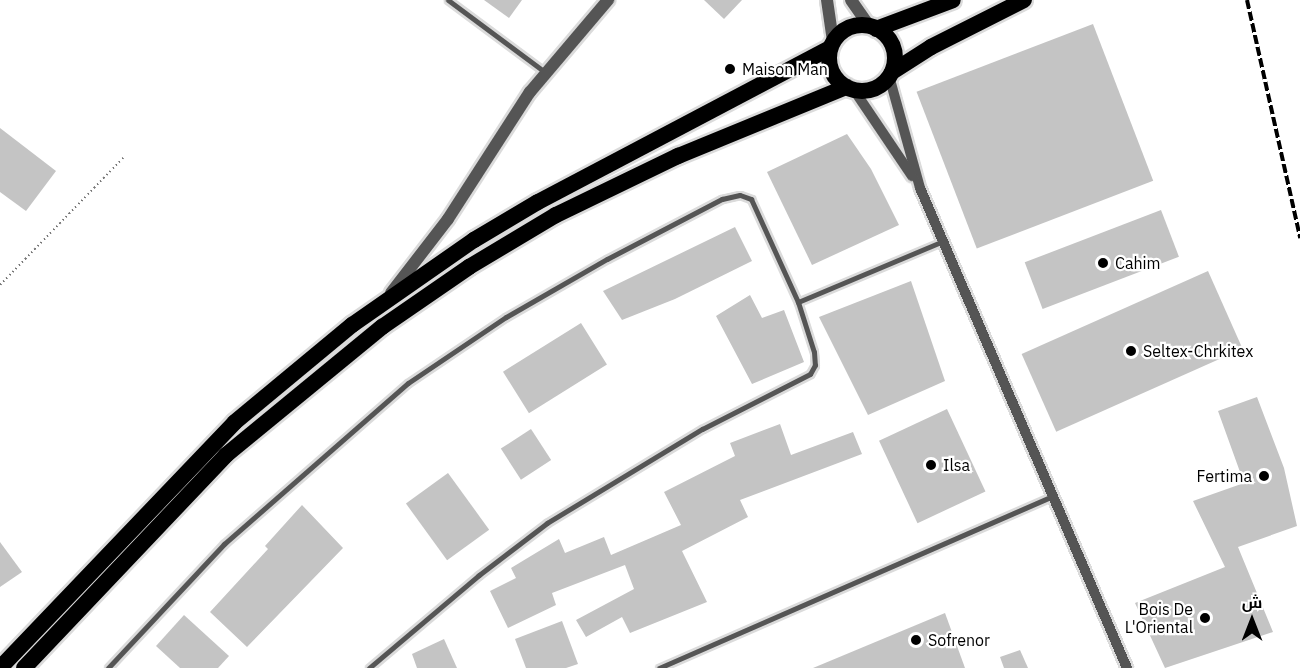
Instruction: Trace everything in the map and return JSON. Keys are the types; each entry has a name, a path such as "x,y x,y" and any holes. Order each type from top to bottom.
{"highway":[{"path":"0,668 235,422 387,299 474,240 564,187 832,45 849,28 873,27 953,0"},
{"path":"24,668 226,455 382,327 469,267 556,215 678,156 850,88 871,90 890,74 932,47 1024,0"},
{"path":"873,27 893,47 890,74"},
{"path":"832,45 833,74 850,88"}],"street":[{"path":"387,299 448,219 545,72 608,0"},
{"path":"827,0 832,45"},
{"path":"851,0 873,27"},
{"path":"890,74 920,188 1127,668"},
{"path":"850,88 920,188"}],"lane":[{"path":"448,0 545,72"},
{"path":"108,668 224,544 408,383 506,317 607,259 722,199 746,196 754,204 798,302 814,352 815,365 810,374 702,429 556,517 479,575 369,668"},
{"path":"798,302 943,241"},
{"path":"659,668 1053,496"}],"path":[{"path":"0,285 124,157"}],"building":[{"path":"484,0 522,0 509,18"},
{"path":"704,0 742,0 724,19"},
{"path":"1093,24 1153,181 977,249 917,92"},
{"path":"0,128 56,171 26,211 0,192"},
{"path":"847,134 871,169 899,225 812,265 767,172"},
{"name":"Cahim","path":"1161,210 1179,257 1043,309 1025,262"},
{"path":"735,227 752,261 675,299 622,320 603,291"},
{"name":"Seltex-Chrkitex","path":"1208,271 1243,349 1056,432 1022,354"},
{"path":"911,281 945,381 868,415 819,317"},
{"path":"750,295 762,318 784,310 804,362 752,384 716,316"},
{"path":"581,323 607,365 529,413 503,372"},
{"path":"1257,397 1284,468 1297,526 1238,547 1273,632 1165,668 1135,603 1225,567 1193,501 1244,483 1218,411"},
{"name":"Ilsa","path":"947,409 985,491 917,523 879,441"},
{"path":"780,424 791,455 853,432 862,454 740,500 748,517 682,551 707,602 630,633 622,617 586,637 576,620 634,589 625,565 552,593 556,605 508,628 490,591 516,578 511,568 559,539 565,553 604,537 611,555 681,525 664,492 735,456 730,443"},
{"path":"531,429 551,460 521,480 501,449"},
{"path":"448,473 489,530 447,560 406,504"},
{"path":"302,505 343,548 247,647 210,612 268,549 265,546"},
{"path":"0,542 22,572 0,587"},
{"name":"Sofrenor","path":"945,613 965,668 813,668"},
{"path":"184,615 229,656 218,668 180,668 156,646"},
{"path":"562,621 578,664 566,668 526,668 515,639"},
{"path":"444,639 457,668 417,668 412,654"},
{"path":"1020,650 1028,668 1004,668 1000,657"}],"railway":[{"path":"1247,0 1300,238"}],"place":[{"name":"Maison Man","path":"730,69"},
{"name":"Cahim","path":"1103,263"},
{"name":"Seltex-Chrkitex","path":"1131,351"},
{"name":"Ilsa","path":"931,465"},
{"name":"Fertima","path":"1264,476"},
{"name":"Bois De L'Oriental","path":"1205,618"},
{"name":"Sofrenor","path":"916,640"}]}
